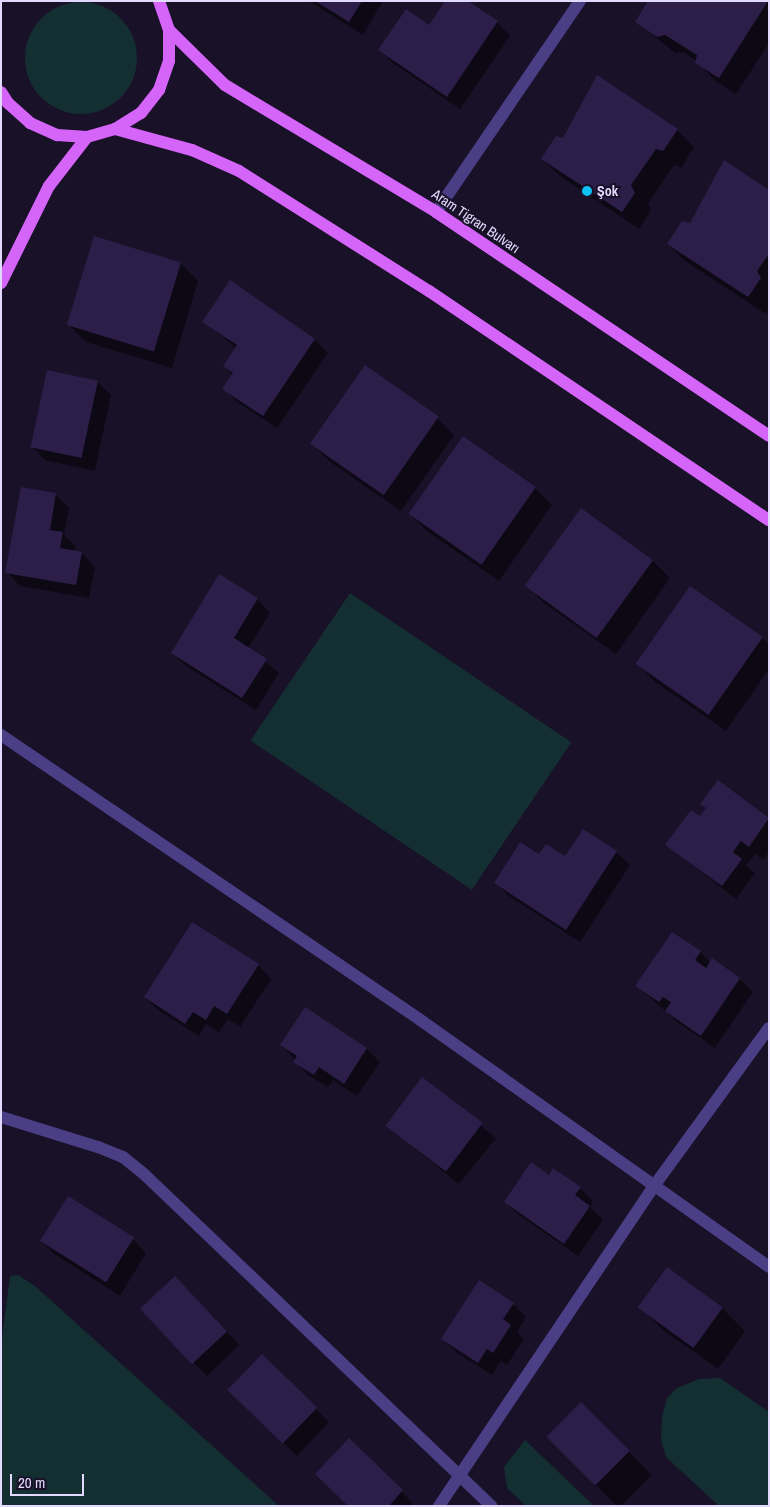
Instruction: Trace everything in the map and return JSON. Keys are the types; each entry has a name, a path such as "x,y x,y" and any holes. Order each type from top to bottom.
{"main road":[{"path":"1,92 8,103 30,123 57,135 87,137 116,129 140,113 159,90 169,61 169,30 159,1"},
{"name":"Aram Tigran Bulvarı","path":"169,30 226,85 436,212 769,436"},
{"path":"116,129 192,150 239,171 429,291 769,520"},
{"path":"1,283 49,186 87,137"}],"street":[{"path":"436,212 580,1"},
{"path":"1,735 419,1019 769,1267"},
{"path":"439,1506 654,1186 769,1028"},
{"path":"1,1117 122,1157 145,1175 491,1506"}],"green space":[{"path":"81,2 103,6 121,18 133,36 137,58 133,80 121,98 103,110 81,114 59,110 41,98 29,80 25,58 29,36 41,18 59,6"},
{"path":"350,593 571,742 472,890 250,741"},
{"path":"18,1275 35,1286 279,1506 1,1506 1,1345 10,1276"},
{"path":"720,1378 769,1412 769,1506 719,1506 666,1457 661,1440 662,1417 667,1398 677,1388 699,1379"},
{"path":"525,1440 594,1506 526,1506 507,1488 504,1467"}],"building":[{"path":"315,1 362,1 349,22"},
{"path":"445,1 468,1 498,21 447,97 378,50 406,9 429,25"},
{"path":"648,1 768,1 719,78 695,63 697,55 665,35 657,37 635,22"},
{"path":"597,75 678,129 663,151 656,149 631,185 635,193 622,212 541,159 556,136 563,138"},
{"path":"724,160 769,190 769,254 757,271 761,278 748,297 667,244 682,221 690,223"},
{"path":"94,236 181,263 154,352 67,325"},
{"path":"230,280 315,339 263,416 222,389 233,373 223,366 237,345 202,322"},
{"path":"365,365 439,417 384,495 310,444"},
{"path":"47,370 98,381 81,458 31,447"},
{"path":"463,436 536,487 481,565 409,514"},
{"path":"21,487 56,493 50,530 63,532 60,548 82,552 76,585 5,573"},
{"path":"581,508 653,560 597,638 525,586"},
{"path":"219,574 258,598 234,638 267,659 242,698 171,653"},
{"path":"690,586 763,637 708,715 636,664"},
{"path":"718,780 769,818 749,847 741,841 733,852 742,859 722,886 665,845 691,810 700,816 706,808 700,804"},
{"path":"583,829 617,851 566,930 494,883 520,842 539,854 546,844 565,856"},
{"path":"192,922 259,964 227,1014 214,1006 206,1020 193,1012 185,1024 144,997"},
{"path":"672,932 701,951 695,960 706,968 712,958 740,978 701,1036 665,1011 671,1002 663,997 659,1002 635,986"},
{"path":"305,1007 367,1048 344,1084 319,1067 314,1075 293,1062 297,1056 280,1045"},
{"path":"422,1077 483,1123 446,1171 385,1126"},
{"path":"531,1162 549,1175 553,1168 581,1187 575,1195 590,1206 564,1244 504,1202"},
{"path":"68,1196 134,1237 106,1282 40,1241"},
{"path":"667,1267 723,1308 693,1348 638,1307"},
{"path":"175,1276 227,1332 192,1364 140,1309"},
{"path":"479,1280 514,1303 503,1319 511,1325 493,1353 487,1349 478,1363 441,1339"},
{"path":"262,1354 317,1407 283,1443 227,1390"},
{"path":"581,1402 630,1451 595,1485 546,1437"},
{"path":"349,1438 403,1490 389,1506 348,1506 315,1474"}],"place":[{"name":"Şok","path":"587,191"}]}
